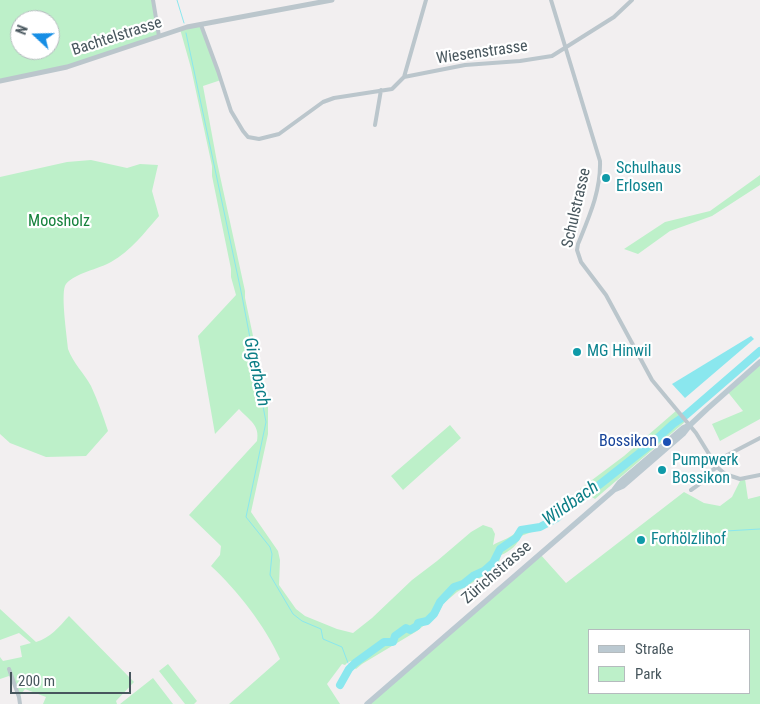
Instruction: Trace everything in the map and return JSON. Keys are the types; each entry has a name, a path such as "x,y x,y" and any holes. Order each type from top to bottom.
{"main road":[{"name":"Zürichstrasse","path":"367,704 614,490 623,486 653,460 760,362"}],"street":[{"path":"153,0 159,36"},
{"name":"Bachtelstrasse","path":"0,82 67,67 159,36 201,25 332,0"},
{"path":"404,77 426,0"},
{"name":"Schulstrasse","path":"551,0 600,162 601,177 597,195 578,244 578,257 606,295 652,380 690,425 717,467"},
{"name":"Wiesenstrasse","path":"201,25 231,111 243,131 248,137 254,139 279,134 323,102 334,98 392,89 404,77 464,65 520,61 552,56 614,17 632,0"},
{"path":"375,125 381,90"},
{"path":"714,462 760,438"},
{"path":"691,490 705,480 710,472 717,467 725,474 740,479 760,475"},
{"path":"9,669 20,704"}],"green space":[{"path":"0,0 153,0 159,36 67,67 0,81"},
{"path":"201,25 221,80 203,86 268,407 268,434 251,512 278,551 280,560 279,585 296,609 305,616 337,629 353,633 372,618 412,580 471,532 483,525 492,528 495,534 493,545 510,537 518,530 543,523 583,492 580,489 624,456 677,410 686,421 595,499 589,495 548,526 521,536 508,552 501,555 498,566 495,569 457,592 443,604 438,614 417,631 356,669 352,667 355,664 352,661 345,665 342,664 327,684 340,704 229,704 280,659 267,634 250,610 231,586 211,566 220,555 221,546 189,515 257,441 258,436 256,427 239,409 215,434 198,336 236,295 212,176 212,166 191,68 180,29"},
{"name":"Moosholz","path":"91,160 127,168 140,164 158,165 152,191 159,216 125,253 106,265 75,277 64,288 68,349 91,386 108,431 86,456 46,457 10,443 0,434 0,177 67,162"},
{"path":"760,175 760,185 712,216 670,231 638,254 624,249 665,222 710,211"},
{"path":"760,363 760,419 720,441 712,424 743,411 727,391"},
{"path":"450,425 461,438 403,490 391,476"},
{"path":"745,479 748,499 760,496 760,704 367,704 540,554 566,583 684,492 704,503 720,506 732,497 740,481"},
{"path":"0,609 36,642 50,635 69,616 134,682 116,701 117,704 43,704 46,697 25,689 19,697 12,675 0,679 0,657 3,661 22,657 20,646 31,643 19,633 0,640"},
{"path":"168,664 197,701 194,704 185,704 159,671"},
{"path":"153,678 173,704 120,704"}],"water":[{"path":"751,336 754,339 685,398 672,384"}],"waterway":[{"name":"Gigerbach","path":"177,0 184,23"},
{"name":"Gigerbach","path":"186,33 242,296 266,422 246,517 270,547 272,554 270,575 293,614 302,621 321,629 323,639 342,647 348,663"},
{"name":"Wildbach","path":"340,685 349,669 355,663 384,642 393,642 395,636 406,628 410,630 417,626 418,623 427,621 434,614 440,602 454,587 463,584 473,576 484,571 493,563 500,549 516,538 521,530 540,527 557,518 572,503 599,485 651,444 760,351"},
{"path":"726,531 760,529"}],"place":[{"name":"Schulhaus Erlosen","path":"606,178"},
{"name":"MG Hinwil","path":"577,352"},
{"name":"Bossikon","path":"667,442"},
{"name":"Pumpwerk Bossikon","path":"662,470"},
{"name":"Forhölzlihof","path":"641,540"}]}
